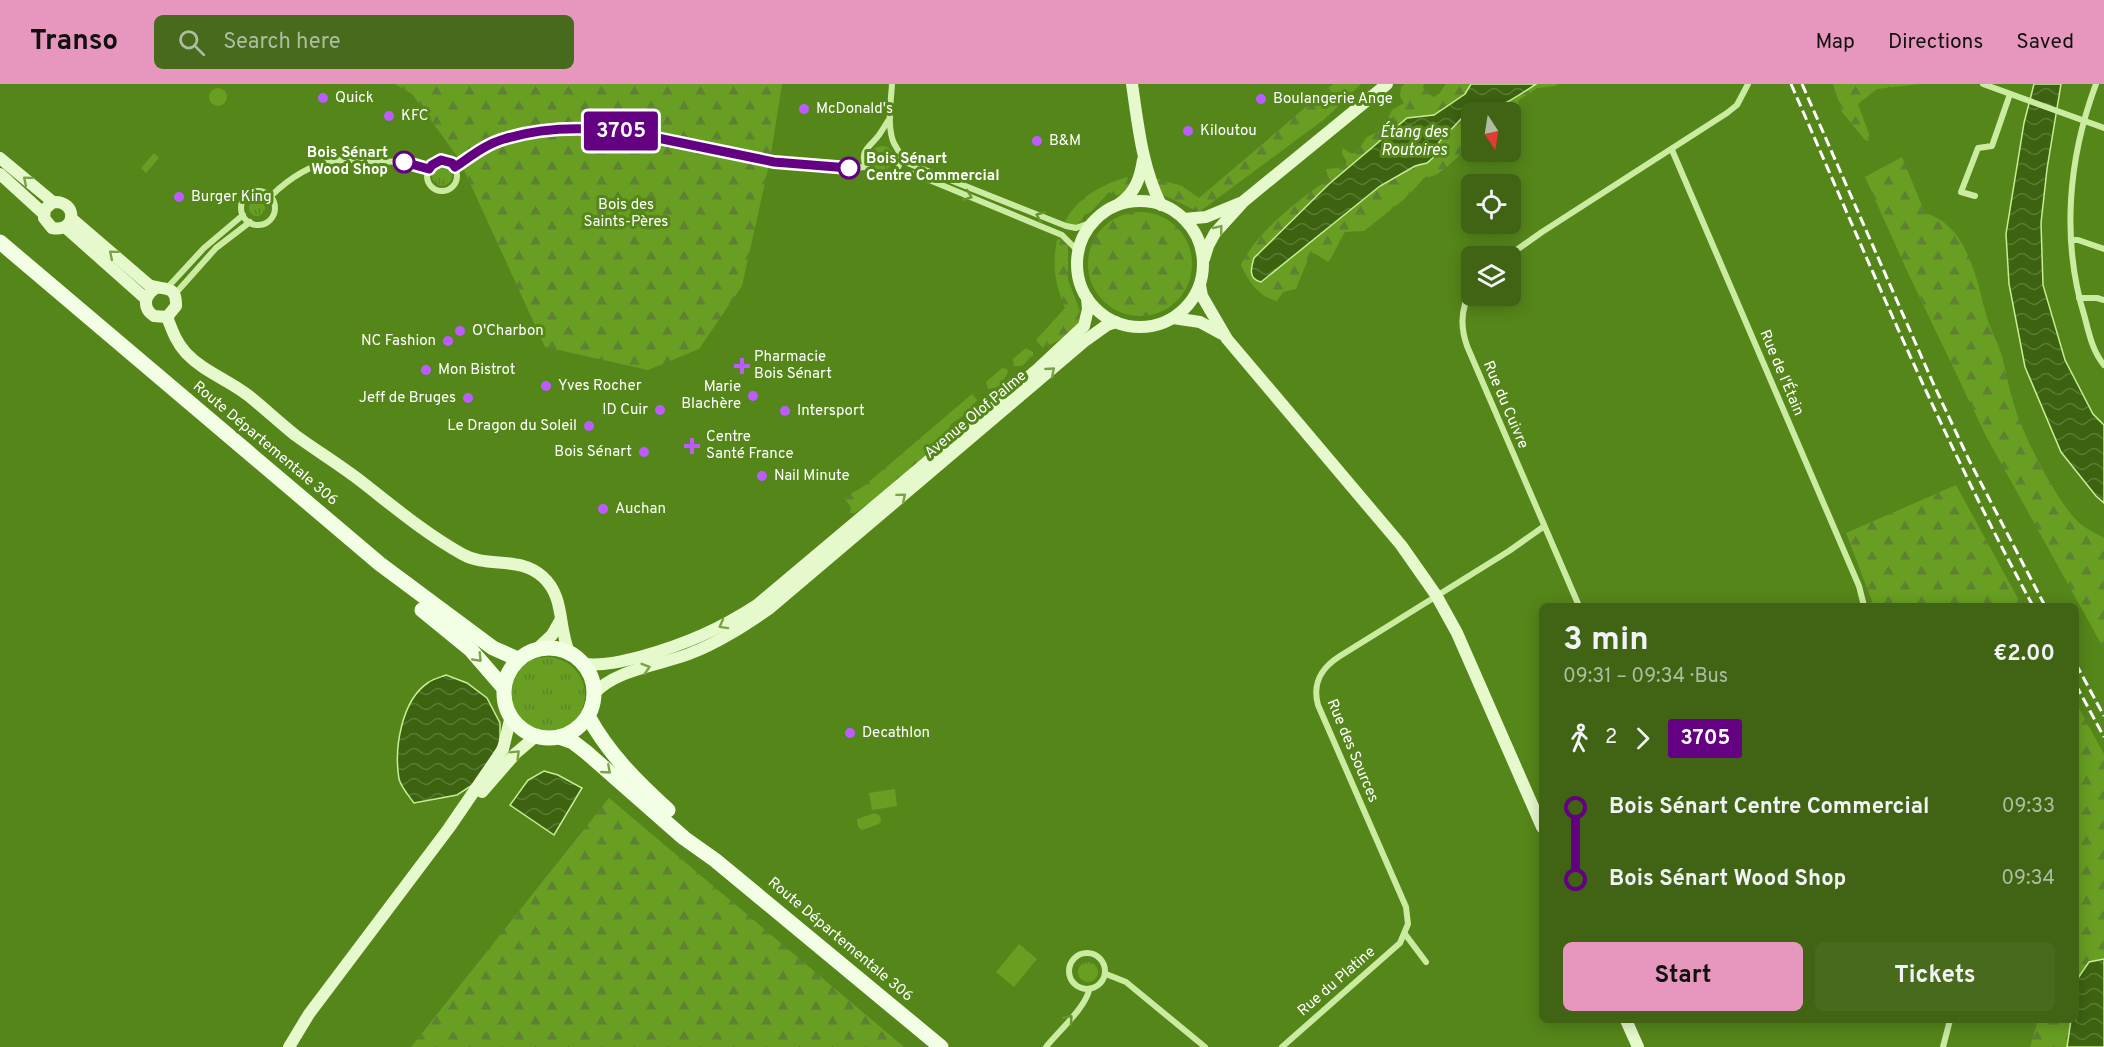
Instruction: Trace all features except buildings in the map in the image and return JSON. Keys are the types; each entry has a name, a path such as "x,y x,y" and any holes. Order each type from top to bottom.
{"main road":[{"path":"1132,84 1143,159 1161,205"},
{"path":"1387,84 1244,201 1215,232 1203,262 1200,285 1202,296 1227,339 1401,545 1436,596 1457,633 1539,820"},
{"path":"0,158 53,202 67,205 70,209 68,223"},
{"path":"1143,159 1137,185 1124,200 1095,220 1078,252 1080,281 1087,298 1100,312 1116,322 1144,327 1173,318 1189,304 1200,285"},
{"path":"0,174 44,213"},
{"path":"1112,208 1136,201 1161,205 1173,210 1184,219 1198,238 1203,262"},
{"path":"1184,219 1206,217 1244,201"},
{"path":"53,202 47,206 44,213 45,222 52,228 68,223"},
{"path":"68,223 166,290 176,306 167,317 158,318 147,309 146,299 148,294 166,290"},
{"path":"68,223 146,299"},
{"name":"Route Départementale 306","path":"0,242 380,564 493,648 518,659"},
{"name":"Route Départementale 306","path":"0,255 351,553 453,634 484,664 503,687"},
{"name":"Avenue Olof Palme","path":"854,530 1039,368 1079,330 1086,319 1087,298"},
{"path":"167,317 176,340 189,356 215,376 242,391 296,435 333,459 430,534 473,560 514,563 525,566 543,577 559,602 569,652"},
{"path":"1173,318 1200,322 1227,339"},
{"name":"Avenue Olof Palme","path":"854,530 1086,340 1100,329 1116,322"},
{"path":"584,664 600,665 640,656 690,642 721,627 774,592 854,530"},
{"path":"594,694 613,679 689,654 731,634 770,608 854,530"},
{"path":"537,649 552,635 561,619"},
{"path":"289,1047 328,988 448,828 503,749 510,720 503,687 508,673 518,659 537,649 554,648 569,652 584,664 591,677 594,694 588,716 575,729 559,737 535,737 521,730 510,720"},
{"name":"Route Départementale 306","path":"588,716 620,763 697,837 715,860"},
{"path":"448,828 516,753 535,737"},
{"name":"Route Départementale 306","path":"559,737 573,742 586,752 684,838 715,860 941,1047"},
{"path":"1627,1023 1638,1047"}],"street":[{"path":"892,84 890,118 893,143 900,157 893,172 888,175 876,175 866,167 863,154 869,143 875,140 884,139 893,143"},
{"path":"1521,247 1732,109 1743,96 1748,84"},
{"path":"1983,84 2104,128"},
{"path":"2096,84 2074,161 2071,240 2079,298 2094,347 2104,365"},
{"path":"1975,196 1961,192 1978,148 1992,146 2010,94"},
{"path":"875,140 890,118"},
{"path":"455,167 502,139 538,132 578,129 638,134 786,164 866,167"},
{"name":"Rue de l'Étain","path":"1672,150 1859,586 1863,603"},
{"path":"900,157 905,162 1066,226 1076,228 1095,220"},
{"path":"270,197 303,171 337,160 405,162 429,169"},
{"path":"441,160 452,163 455,167 458,177 456,183 447,190 441,191 430,185 427,174 432,165 441,160"},
{"path":"893,172 915,174 1062,235 1078,252"},
{"path":"261,191 270,197 274,210 269,220 259,224 250,222 243,215 241,204 246,195 261,191"},
{"path":"166,290 198,255 243,215"},
{"path":"166,290 250,222"},
{"path":"2071,240 2078,240 2104,249"},
{"path":"2079,298 2104,300"},
{"name":"Rue du Cuivre","path":"1464,306 1464,337 1543,527 1578,603"},
{"name":"Rue des Sources","path":"1405,934 1408,924 1406,907 1318,705 1316,686 1319,676 1329,663 1509,551 1543,527"},
{"path":"1405,934 1426,962"},
{"name":"Rue du Platine","path":"1282,1047 1400,943 1405,934"},
{"path":"1086,952 1094,953 1101,958 1106,974 1103,982 1089,990 1074,984 1069,969 1072,961 1078,955 1086,952"},
{"path":"1106,974 1126,982 1205,1047"},
{"path":"1046,1047 1080,1006 1089,990"},
{"path":"1943,1047 1949,1023"}],"green space":[{"name":"Bois des Saints-Pères","path":"395,84 782,84 770,160 742,286 699,349 648,370 545,347 459,159 412,94"},
{"path":"1333,84 1361,84 1326,118 1199,212 1157,192 1155,178 1182,186 1199,198"},
{"path":"1405,84 1424,84 1423,88 1433,97 1439,94 1446,84 1471,84 1465,94 1434,115 1406,118 1329,184 1254,258 1415,166 1427,163 1436,155 1439,142 1461,119 1459,156 1436,175 1424,178 1408,196 1364,231 1345,232 1328,262 1314,253 1310,254 1296,289 1283,292 1277,301 1265,296 1247,277 1241,265 1247,254 1265,231 1300,199 1322,184 1328,177 1326,169 1339,168 1347,162 1342,154 1343,148 1350,153 1356,153 1367,137 1383,129 1392,110 1404,103 1400,96 1401,87"},
{"path":"1536,84 1558,84 1537,88 1519,102 1507,102"},
{"path":"1833,84 1920,84 1877,89 1858,104 1870,137 1868,141 1842,112"},
{"path":"218,88 224,91 227,97 224,103 218,106 212,103 209,97 212,91"},
{"path":"877,146 887,146 894,153 894,163 887,170 877,170 870,163 870,153"},
{"path":"154,153 159,158 146,173 141,168"},
{"path":"1902,157 1925,213 1940,219 1961,242 1974,272 1987,318 2002,356 2014,405 2025,433 2041,466 2068,510 2077,521 2104,538 2104,649 1987,438 1865,177"},
{"path":"442,166 449,169 452,176 449,183 442,186 435,183 432,176 435,169"},
{"path":"1127,177 1132,182 1127,189 1115,196 1109,192 1091,212 1084,215 1079,227 1064,224 1075,207 1090,194"},
{"path":"257,200 263,202 265,208 263,214 257,216 251,214 249,208 251,202"},
{"path":"1140,212 1160,216 1177,227 1188,244 1192,264 1188,284 1177,301 1160,312 1140,316 1120,312 1103,301 1092,284 1088,264 1092,244 1103,227 1120,216"},
{"path":"1057,240 1066,241 1068,247 1068,280 1082,316 1071,331 1043,348 1036,340 1065,308 1057,283 1055,266"},
{"path":"1026,348 1033,352 1033,356 1022,366 1014,366 1013,359"},
{"path":"1002,368 1007,369 1008,372 999,387 988,389 986,382"},
{"path":"972,394 977,400 969,411 950,425 947,436 909,474 855,513 850,513 851,507 844,498 864,486"},
{"path":"1956,485 2020,603 1873,603 1846,533"},
{"path":"547,657 562,660 574,668 582,680 585,695 582,710 574,722 562,730 547,733 532,730 520,722 512,710 509,695 512,680 520,668 532,660"},
{"path":"2079,708 2104,754 2104,959 2089,962 2079,977"},
{"path":"895,789 897,806 872,810 869,793"},
{"path":"609,798 904,1047 411,1047"},
{"path":"875,813 880,816 879,824 862,830 858,827 857,819"},
{"path":"1019,944 1037,959 1014,987 996,972"},
{"path":"1084,962 1092,962 1098,968 1098,976 1092,982 1084,982 1078,976 1078,968"},
{"path":"2037,1023 2071,1023 2067,1047 2030,1047"}],"water":[{"name":"Étang des Routoires","path":"1471,84 1536,84 1507,102 1461,102 1461,119 1439,142 1436,155 1427,163 1415,166 1380,186 1261,282 1252,276 1254,258 1329,184 1407,118 1434,115 1465,94"},
{"path":"2034,84 2061,84 2041,223 2043,285 2065,360 2093,414 2104,425 2104,503 2061,452 2025,367 2009,284 2006,234 2024,123"},
{"path":"446,675 467,683 487,698 500,723 500,742 491,761 474,784 457,795 414,803 399,779 398,754 402,726 406,713 419,690 431,681"},
{"path":"544,771 558,775 582,788 554,835 510,805 528,780"},
{"path":"2104,959 2104,1047 2067,1047 2071,1023 2079,1023 2079,977 2089,962"}],"railway":[{"path":"1791,84 1936,413 2031,603"},
{"path":"1802,84 1933,383 1969,460 2043,603"},
{"path":"2079,670 2104,716"},
{"path":"2079,691 2104,737"}],"bus line":[{"name":"3705","path":"404,162 429,169 441,160 452,163 455,167 502,139 538,132 578,129 638,134 786,164 849,168"}],"place":[{"name":"Quick","path":"323,98"},
{"name":"Boulangerie Ange","path":"1261,99"},
{"name":"McDonald's","path":"804,109"},
{"name":"KFC","path":"389,116"},
{"name":"Kiloutou","path":"1188,131"},
{"name":"B&M","path":"1037,141"},
{"name":"Bois Sénart Wood Shop","path":"404,162"},
{"name":"Bois Sénart Centre Commercial","path":"849,168"},
{"name":"Burger King","path":"179,197"},
{"name":"O'Charbon","path":"460,331"},
{"name":"NC Fashion","path":"448,341"},
{"name":"Pharmacie Bois Sénart","path":"742,366"},
{"name":"Mon Bistrot","path":"426,370"},
{"name":"Yves Rocher","path":"546,386"},
{"name":"Marie Blachère","path":"753,396"},
{"name":"Jeff de Bruges","path":"468,398"},
{"name":"ID Cuir","path":"660,410"},
{"name":"Intersport","path":"785,411"},
{"name":"Le Dragon du Soleil","path":"589,426"},
{"name":"Centre Santé France","path":"692,446"},
{"name":"Bois Sénart","path":"644,452"},
{"name":"Nail Minute","path":"762,476"},
{"name":"Auchan","path":"603,509"},
{"name":"Decathlon","path":"850,733"}]}
